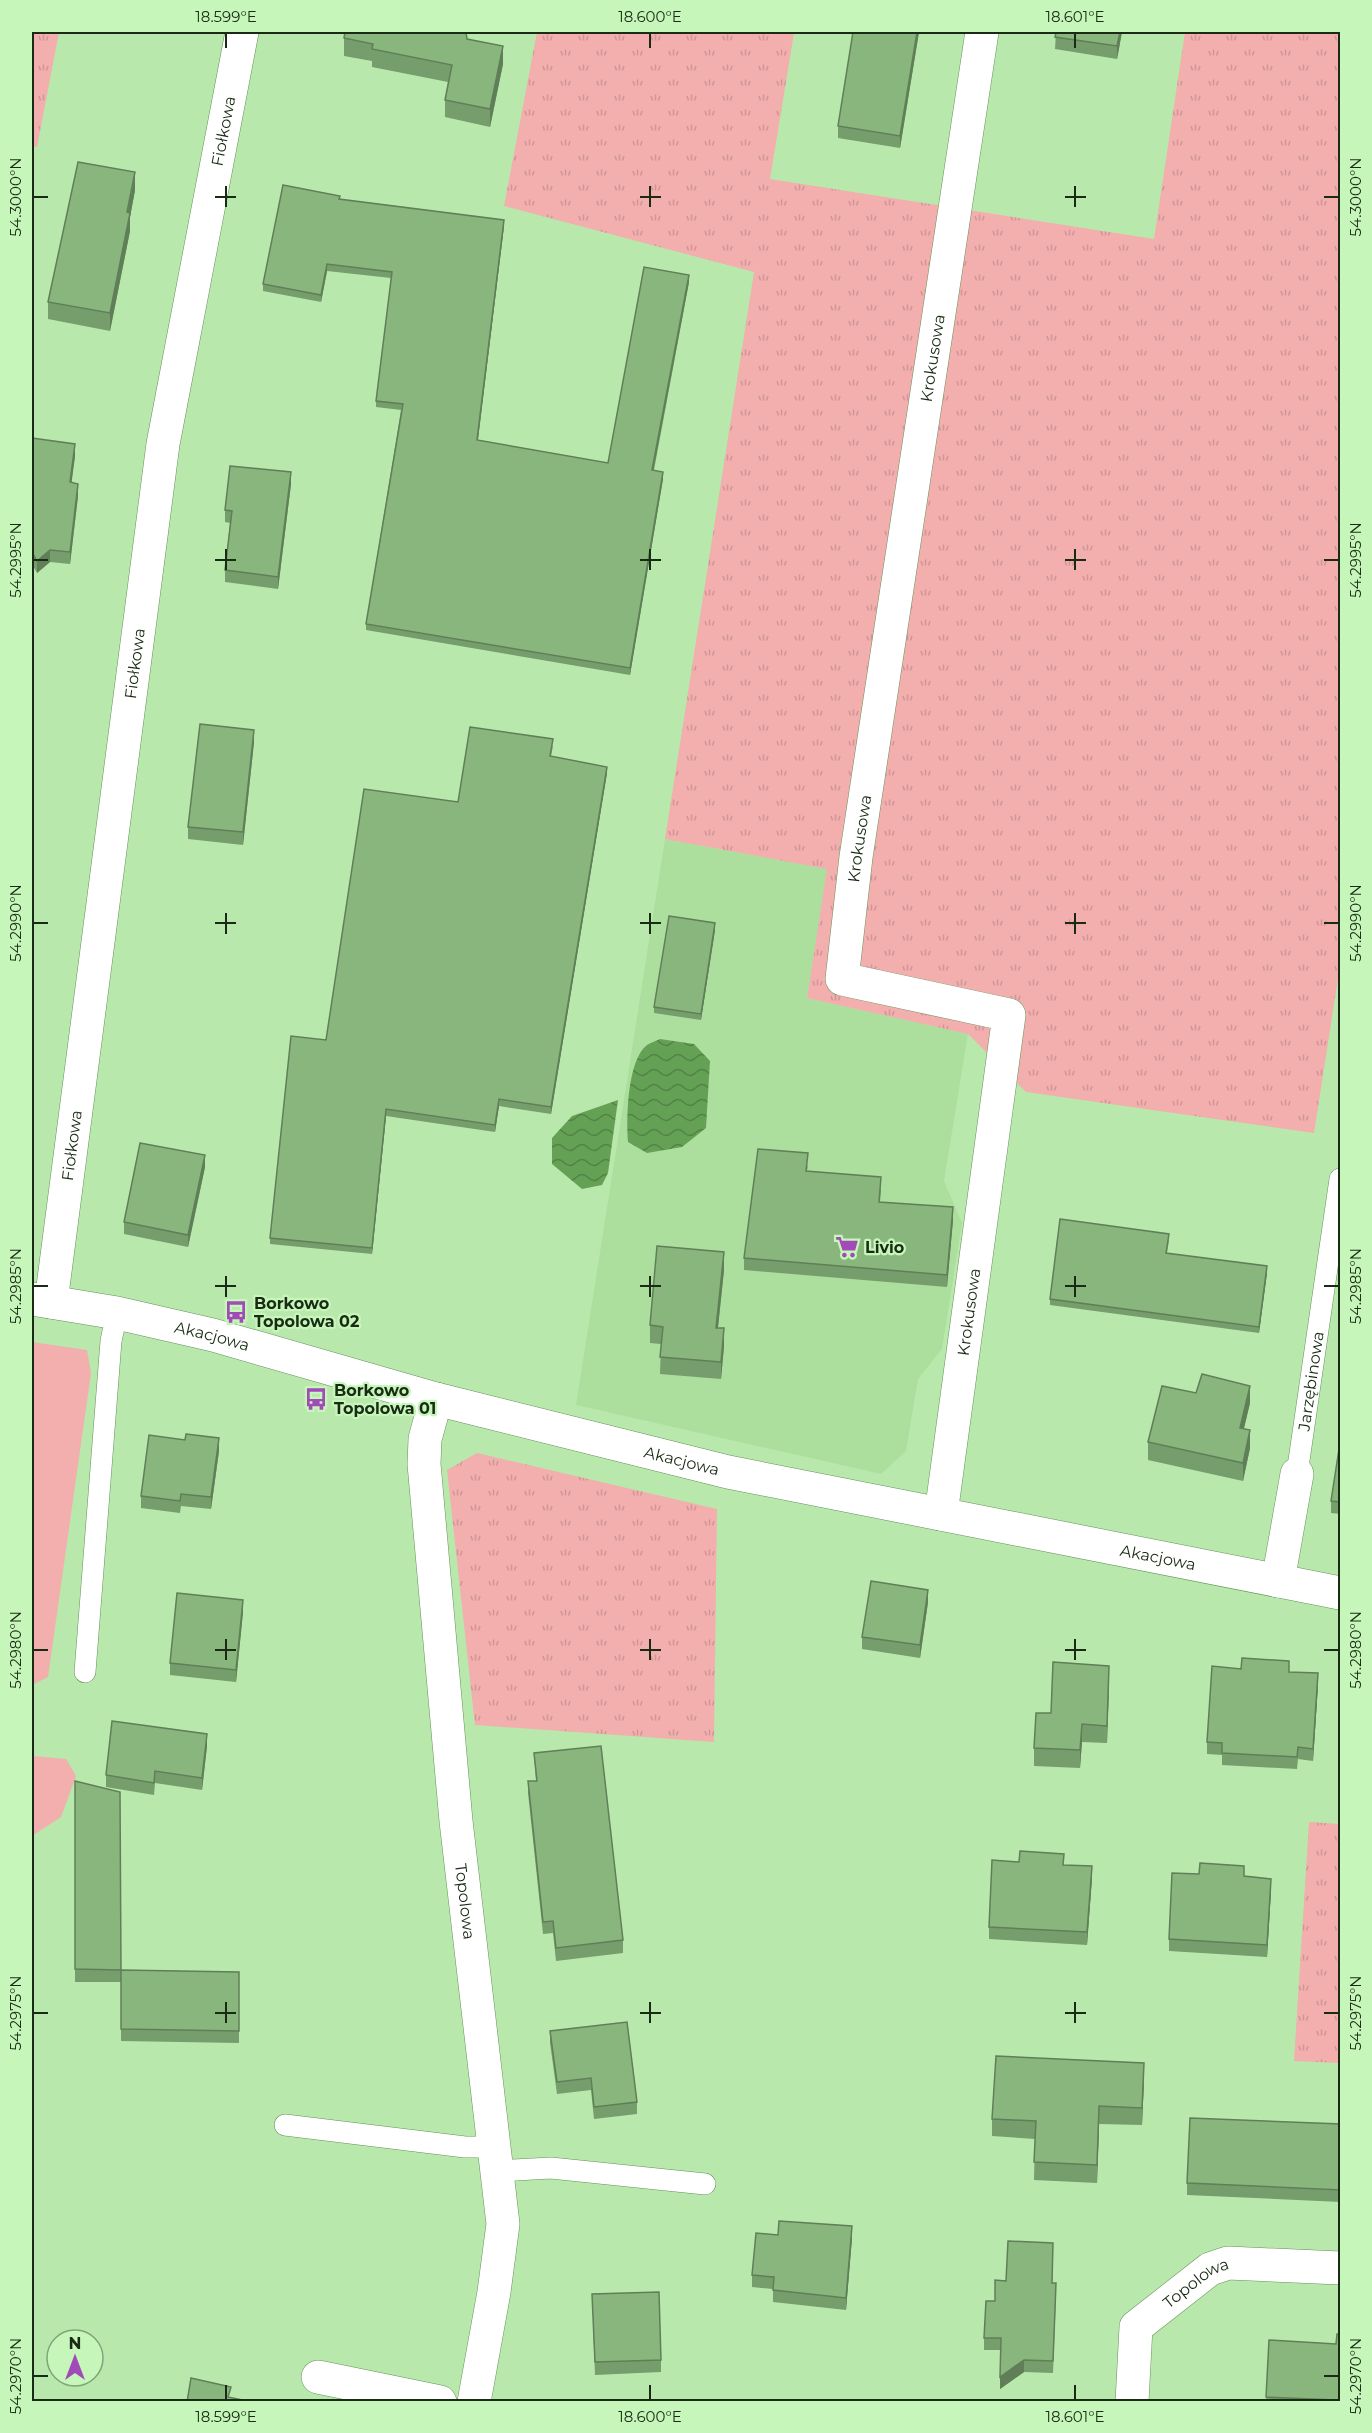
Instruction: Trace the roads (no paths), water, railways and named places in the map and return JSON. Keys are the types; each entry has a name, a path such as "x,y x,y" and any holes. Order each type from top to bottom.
{"street":[{"name":"Fiołkowa","path":"41,1300 163,444 242,32"},
{"name":"Krokusowa","path":"941,1515 1009,1015 843,979 856,857 982,32"},
{"name":"Akacjowa","path":"41,1300 117,1313 213,1335 436,1399 728,1472 1341,1593"},
{"name":"Topolowa","path":"436,1399 425,1439 423,1464 459,1844 503,2224 495,2292 474,2402"},
{"name":"Jarzębinowa","path":"1278,1581 1297,1474"},
{"name":"Topolowa","path":"1132,2402 1136,2327 1210,2269 1228,2263 1341,2268"},
{"path":"318,2377 440,2402"}],"lane":[{"name":"Jarzębinowa","path":"1297,1474 1341,1179"},
{"path":"85,1672 111,1341 117,1313"},
{"path":"285,2125 465,2146 497,2159 551,2168 705,2184"}],"water":[{"path":"660,1039 694,1044 710,1061 706,1128 682,1147 647,1153 628,1142 629,1091 635,1063 640,1053 647,1045"},
{"path":"618,1100 608,1173 602,1185 582,1189 552,1164 552,1138 572,1116"}],"place":[{"name":"Livio","path":"847,1247"},
{"name":"Borkowo Topolowa 02","path":"236,1312"},
{"name":"Borkowo Topolowa 01","path":"316,1399"}]}
